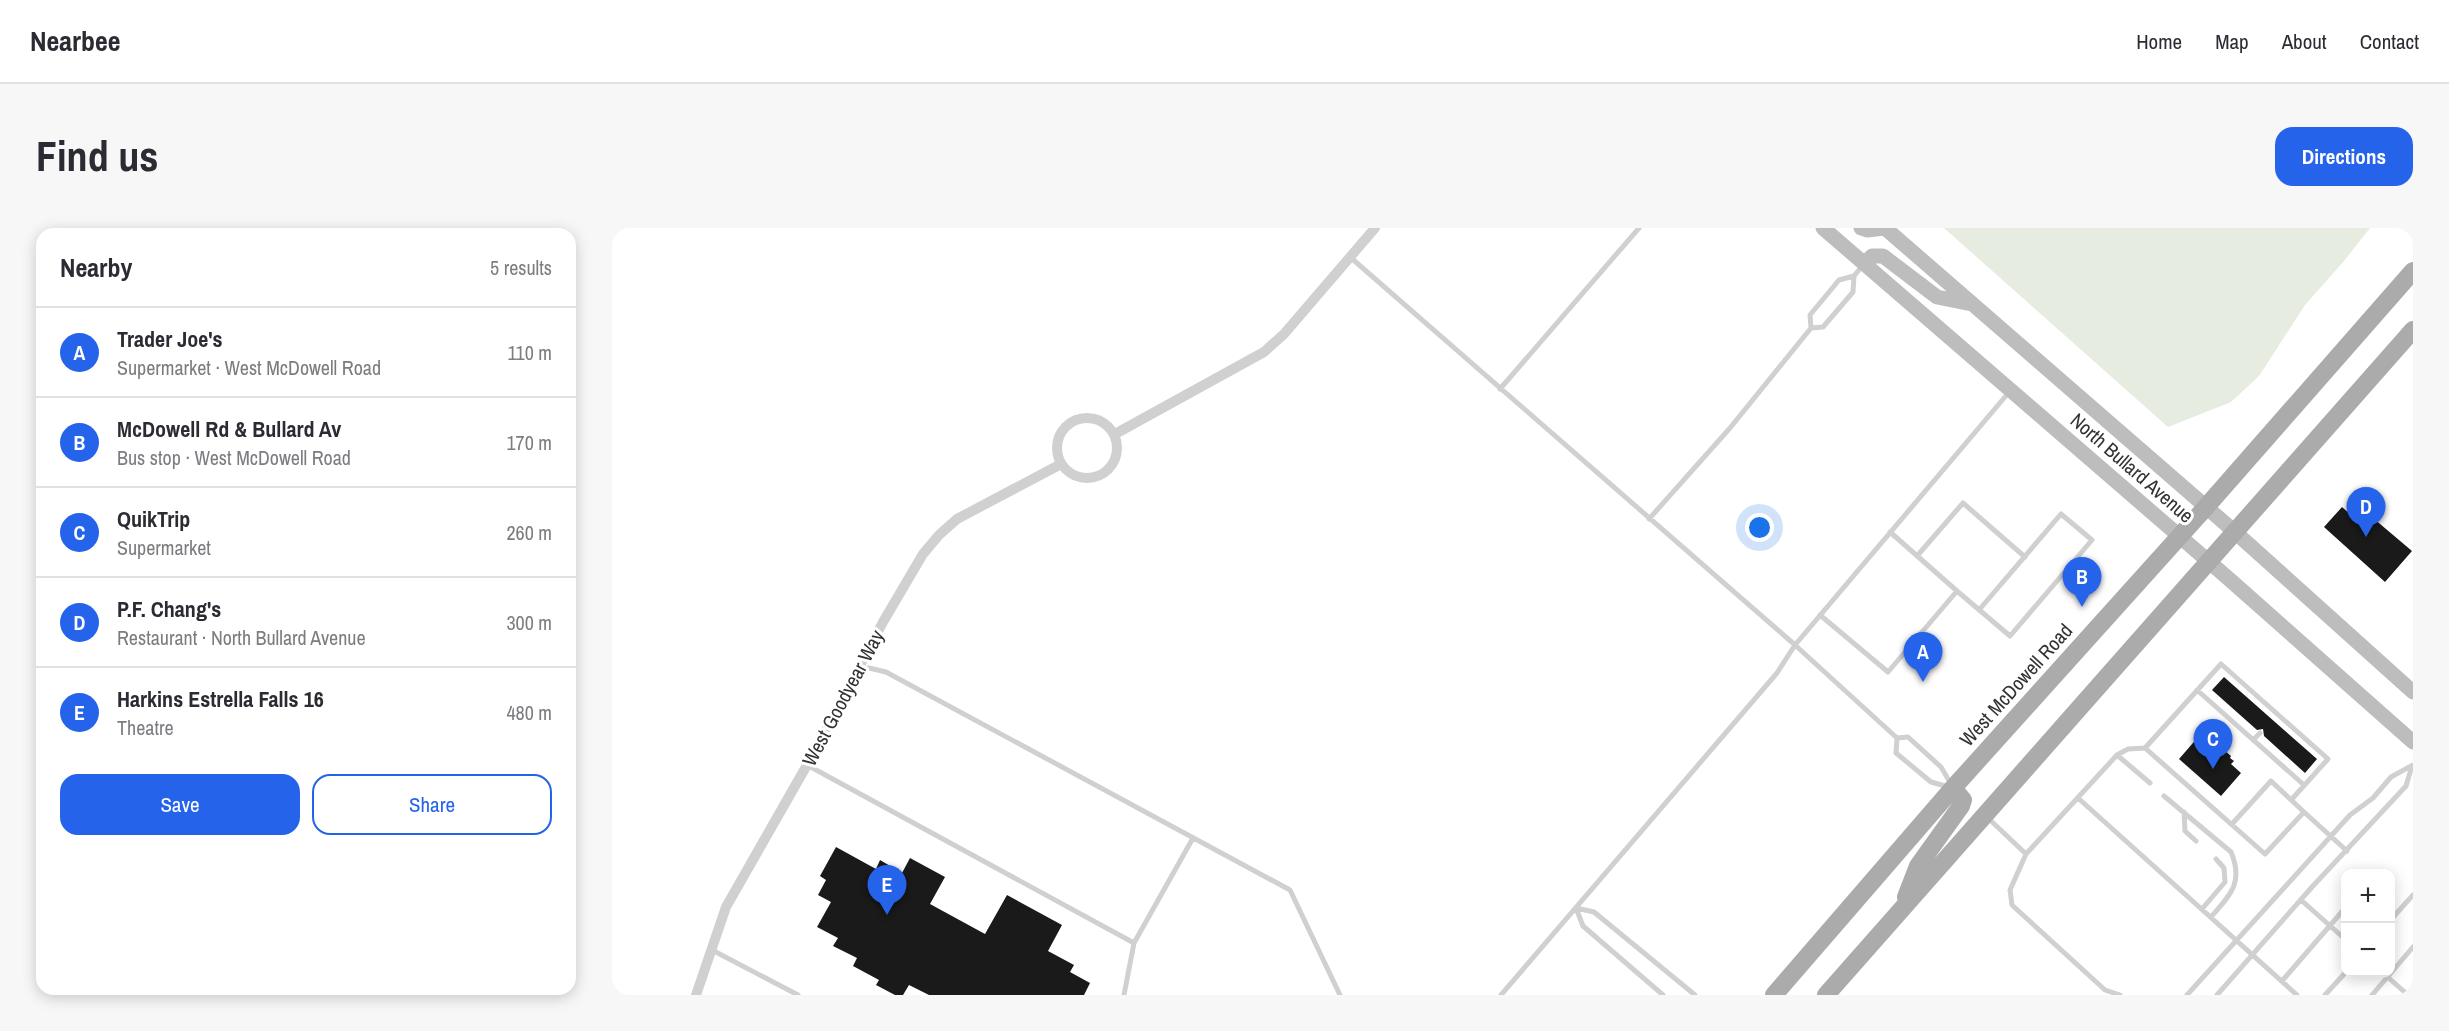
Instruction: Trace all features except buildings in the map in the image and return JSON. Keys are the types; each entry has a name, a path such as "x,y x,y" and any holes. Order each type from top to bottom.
{"main road":[{"name":"North Bullard Avenue","path":"1823,228 1859,270 2010,391 2413,742"},
{"path":"1861,228 1867,230 1884,228"},
{"name":"North Bullard Avenue","path":"1884,228 2235,532 2413,692"},
{"path":"1859,270 1872,256 1883,256 1937,297 1973,305"},
{"name":"West McDowell Road","path":"1774,995 1953,788 2180,537 2413,271"},
{"path":"1826,995 2413,330"},
{"path":"1900,910 1918,866 1961,806 1963,800 1953,788"}],"street":[{"path":"1115,434 1264,352 1284,334 1375,228"},
{"path":"1080,418 1096,419 1115,434 1118,450 1116,457 1113,464 1102,475 1095,478 1079,478 1061,464 1058,456 1058,440 1061,432 1073,421 1080,418"},
{"name":"West Goodyear Way","path":"696,995 726,907 917,564 939,535 957,519 1061,464"}],"lane":[{"path":"1500,389 1639,228"},
{"path":"1350,257 1795,645 1897,738 1908,737 1941,767 1953,788"},
{"path":"1650,519 1730,428 1811,328 1810,315 1839,280 1859,270"},
{"path":"1811,328 1823,327 1853,292 1859,270"},
{"path":"1502,995 1777,673 1795,645 2010,391"},
{"path":"1917,556 1963,503 2025,556"},
{"path":"1890,532 2010,636 2092,540 2061,514 1979,609"},
{"path":"1820,615 1888,672 1957,591"},
{"path":"2145,748 2221,664 2328,759 2292,799"},
{"path":"858,672 869,668 886,672 1290,890 1340,995"},
{"path":"2197,690 2304,785"},
{"path":"2271,720 2277,714"},
{"path":"2253,740 2259,734"},
{"path":"1897,738 1896,753 1931,782 1953,788"},
{"path":"2120,995 2105,990 2012,905 2010,890 2026,854 2118,755 2128,749 2145,748 2265,854 2304,812"},
{"path":"2118,755 2150,783"},
{"path":"807,765 1134,943"},
{"path":"2187,995 2350,815 2373,798 2391,777 2412,766"},
{"path":"2217,995 2406,786 2412,766"},
{"path":"2232,824 2271,781 2348,851"},
{"path":"2164,796 2231,852 2235,862 2237,879 2233,890 2211,917"},
{"path":"2078,798 2297,995"},
{"path":"2184,813 2185,831 2196,842"},
{"path":"1985,815 2026,854"},
{"path":"1124,995 1134,943 1193,838"},
{"path":"2202,909 2225,882 2224,868 2216,859"},
{"path":"2395,911 2413,895"},
{"path":"2301,900 2341,936"},
{"path":"1576,908 1582,926 1663,995"},
{"path":"1576,908 1594,912 1695,995"},
{"path":"2282,981 2341,912"},
{"path":"2395,965 2413,947"},
{"path":"712,950 798,995"},
{"path":"2325,995 2341,977"},
{"path":"2372,995 2384,977"},
{"path":"2387,977 2408,995"}],"shaded area":[{"path":"1944,228 2370,228 2305,305 2259,376 2231,402 2168,427"}],"place":[{"name":"P.F. Chang's","path":"2366,537"},
{"name":"McDowell Rd & Bullard Av","path":"2082,607"},
{"name":"Trader Joe's","path":"1923,682"},
{"name":"QuikTrip","path":"2213,769"},
{"name":"Harkins Estrella Falls 16","path":"887,915"}]}
